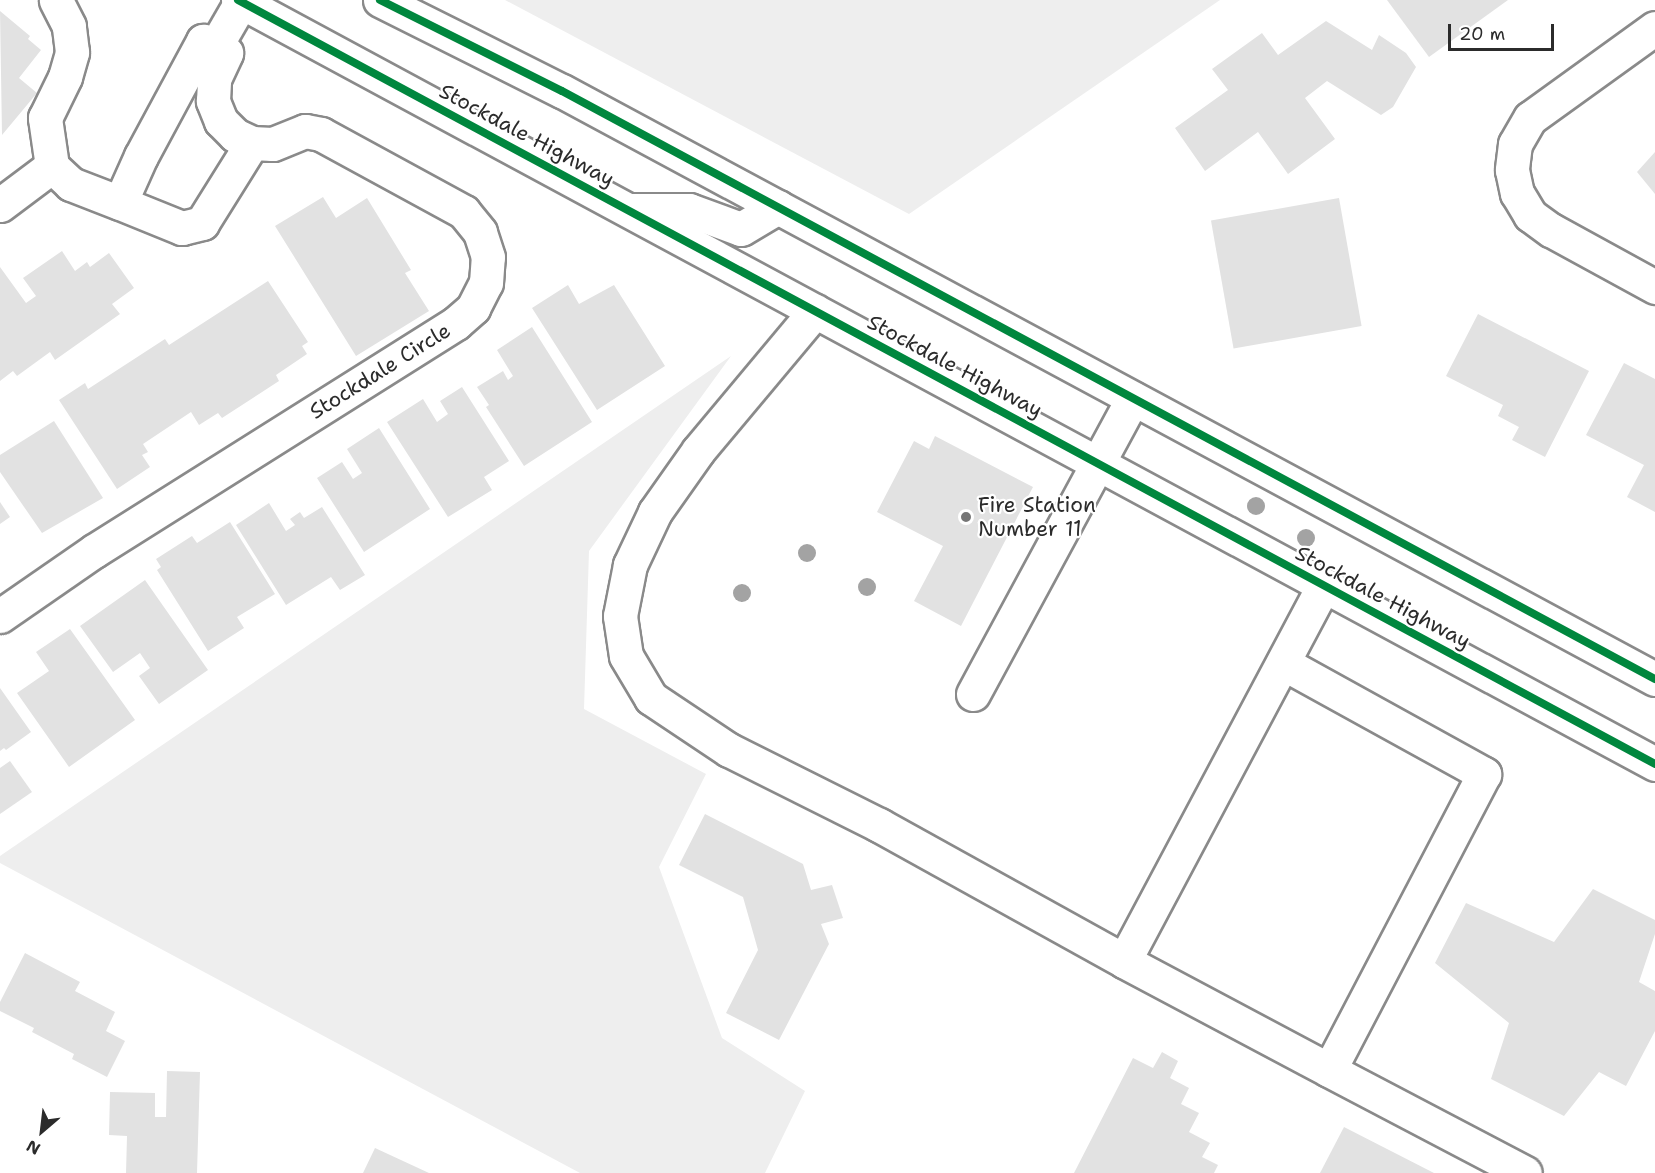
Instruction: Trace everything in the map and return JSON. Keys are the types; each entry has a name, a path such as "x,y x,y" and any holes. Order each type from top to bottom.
{"main road":[{"path":"56,0 69,26 72,52 65,77 45,118 52,166 70,184 182,228 202,223 252,143 235,135 221,121 213,101 214,79 226,53 203,41 141,156 120,203"},
{"path":"380,0 562,91 1655,679"},
{"path":"215,47 240,1"},
{"name":"Stockdale Highway","path":"240,1 1655,764"},
{"path":"1655,28 1530,118 1515,144 1512,170 1517,193 1530,215 1551,230 1655,287"},
{"name":"Stockdale Circle","path":"0,616 94,551 456,322 473,308 486,283 488,257 480,232 464,212 321,134 305,131 272,144 252,143"},
{"path":"0,205 52,166"},
{"name":"Stockdale Highway","path":"627,210 688,210 741,229 777,207"},
{"path":"815,311 698,451 655,512 630,565 620,616 626,656 651,698 729,750 879,825 1124,961 1525,1173"},
{"path":"973,694 1134,398"},
{"path":"1124,961 1324,585"},
{"path":"1283,663 1484,774 1329,1070"}],"shaded area":[{"path":"505,0 1220,0 909,214"},
{"path":"731,356 589,551 584,709 706,774 659,867 722,1038 805,1091 765,1173 580,1173 0,863 0,856"}],"building":[{"path":"1387,0 1508,0 1429,57"},
{"path":"0,11 30,36 28,39 41,50 19,78 37,93 2,135"},
{"path":"1326,21 1372,50 1379,35 1406,53 1416,67 1393,107 1381,115 1327,81 1305,98 1335,139 1288,174 1258,132 1205,171 1175,128 1228,90 1212,69 1262,33 1278,55"},
{"path":"1655,152 1655,194 1637,172"},
{"path":"323,197 336,218 367,198 411,270 405,273 429,311 356,356 275,226"},
{"path":"1339,198 1362,326 1234,349 1211,221"},
{"path":"62,251 75,271 87,262 90,267 109,253 134,288 112,304 120,314 55,360 50,352 17,376 13,371 0,381 0,267 26,303 36,296 23,278"},
{"path":"268,281 308,342 302,346 307,354 276,375 279,381 222,418 218,413 199,425 191,412 143,444 148,452 142,455 150,467 117,489 59,400 85,383 88,389 165,339 169,345"},
{"path":"568,285 579,304 614,285 665,366 597,410 532,308"},
{"path":"1478,314 1589,371 1545,457 1512,440 1519,427 1498,416 1503,405 1446,376"},
{"path":"532,327 592,422 524,466 486,407 489,405 477,387 503,371 508,380 513,376 497,350"},
{"path":"1624,363 1655,379 1655,512 1627,497 1644,465 1586,435"},
{"path":"462,387 509,461 484,477 492,490 448,517 387,422 423,399 437,422 448,414 440,401"},
{"path":"54,421 103,498 42,533 0,472 0,455"},
{"path":"379,428 430,509 364,552 317,478 342,462 353,479 362,473 347,449"},
{"path":"935,436 1033,487 961,626 914,601 943,546 877,512 914,441 929,449"},
{"path":"0,502 10,517 0,524"},
{"path":"269,503 286,531 295,525 290,519 300,512 304,518 322,507 365,575 340,590 331,577 286,605 236,525"},
{"path":"230,522 275,594 237,617 244,628 208,651 157,570 161,567 156,559 192,536 197,543"},
{"path":"145,580 208,670 159,704 139,676 150,668 140,653 113,672 80,626"},
{"path":"70,629 135,720 69,767 17,693 49,671 36,652"},
{"path":"0,688 31,732 6,750 4,748 0,751"},
{"path":"10,761 32,792 0,814 0,768"},
{"path":"705,814 803,864 811,890 832,885 843,918 821,924 829,944 779,1040 726,1013 758,950 743,897 679,865"},
{"path":"1593,889 1655,920 1655,934 1639,982 1655,991 1655,1031 1626,1086 1599,1072 1564,1116 1491,1079 1509,1023 1435,963 1466,903 1554,942"},
{"path":"25,953 80,982 75,991 115,1012 106,1031 125,1041 107,1077 72,1059 74,1054 32,1032 34,1028 0,1011 0,1002"},
{"path":"1162,1052 1178,1061 1170,1078 1189,1088 1181,1104 1199,1113 1189,1132 1210,1143 1202,1157 1218,1165 1214,1173 1074,1173 1133,1058 1153,1068"},
{"path":"167,1071 200,1072 197,1173 126,1173 127,1136 109,1135 110,1092 155,1093 155,1117 166,1117"},
{"path":"1344,1127 1434,1173 1320,1173"},
{"path":"375,1148 429,1173 363,1173"}],"cycle path":[{"path":"238,0 1655,764"},
{"path":"380,0 562,91 1655,679"}],"place":[{"name":"Fire Station Number 11","path":"966,517"}]}
